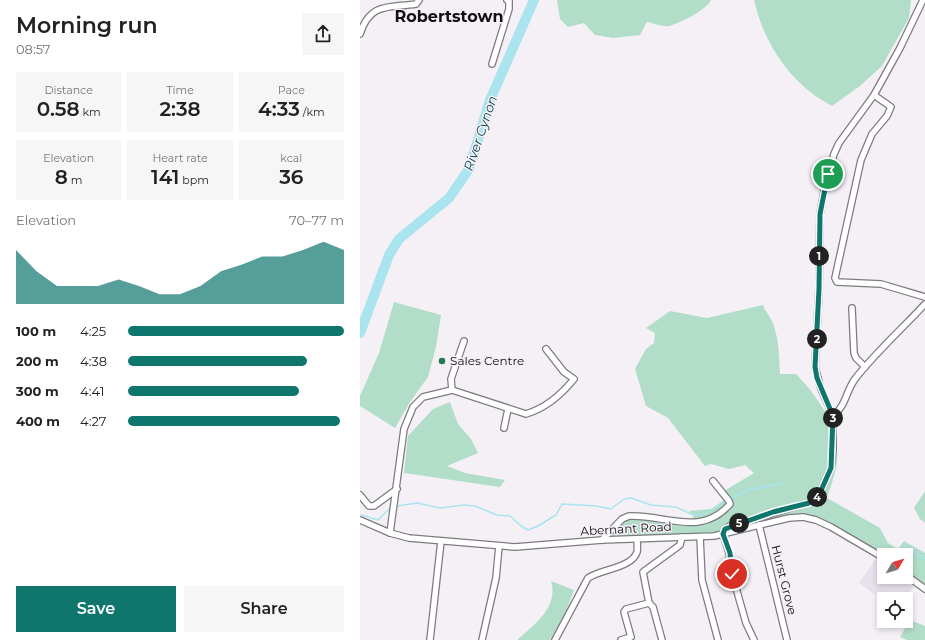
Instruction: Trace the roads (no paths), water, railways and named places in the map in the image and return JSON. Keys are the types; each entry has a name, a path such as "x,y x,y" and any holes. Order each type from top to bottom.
{"street":[{"path":"360,34 363,25 376,10 385,6 416,4 419,0"},
{"path":"754,640 746,623 730,564 730,553 723,534 725,529 730,526 814,501 819,495 831,468 833,416 819,383 815,367 819,289 820,214 834,154 839,143 874,95 900,48 923,0"},
{"path":"492,64 509,9 508,1"},
{"path":"874,95 892,107 887,116 872,134 861,160 835,278 837,282 880,284 925,297"},
{"path":"833,416 838,412 849,389 865,367 925,304"},
{"path":"852,308 854,353 856,358 865,367"},
{"path":"452,390 451,379 464,341"},
{"path":"390,533 404,429 413,407 423,397 452,390 526,414 538,411 566,389 574,379 564,372 546,349"},
{"path":"504,428 508,409"},
{"path":"602,540 622,519 629,516 686,523 710,518 730,504 713,481"},
{"path":"360,495 369,506 374,506 397,489"},
{"name":"Abernant Road","path":"360,520 390,533 409,538 499,546 602,540 700,537 723,534 789,518 803,517 810,518 831,527 877,554"},
{"name":"Hurst Grove","path":"759,525 787,640"},
{"path":"662,640 653,607 649,603 643,572 680,545 682,537"},
{"path":"700,537 702,580 718,640"},
{"path":"555,640 588,578 595,573 625,564 632,559 637,551 637,539"},
{"path":"430,640 441,541"},
{"path":"482,640 496,578 499,546"},
{"path":"913,580 925,589"},
{"path":"621,640 631,637 624,612 626,609 649,603"}],"waterway":[{"name":"River Cynon","path":"360,333 389,255 399,239 449,198 469,169 490,100 534,0"},
{"path":"731,498 752,489 784,483"},
{"path":"397,506 417,503 440,508 464,505 475,506 497,515 510,516 528,530 556,515 562,504 596,506 611,509 624,499 631,498 651,505 676,507 693,515 704,515 724,501"},
{"path":"361,515 378,520 389,509"},
{"path":"905,546 925,559"}],"place":[{"name":"Sales Centre","path":"442,361"}],"district":[{"name":"Robertstown","path":"449,16"}]}
